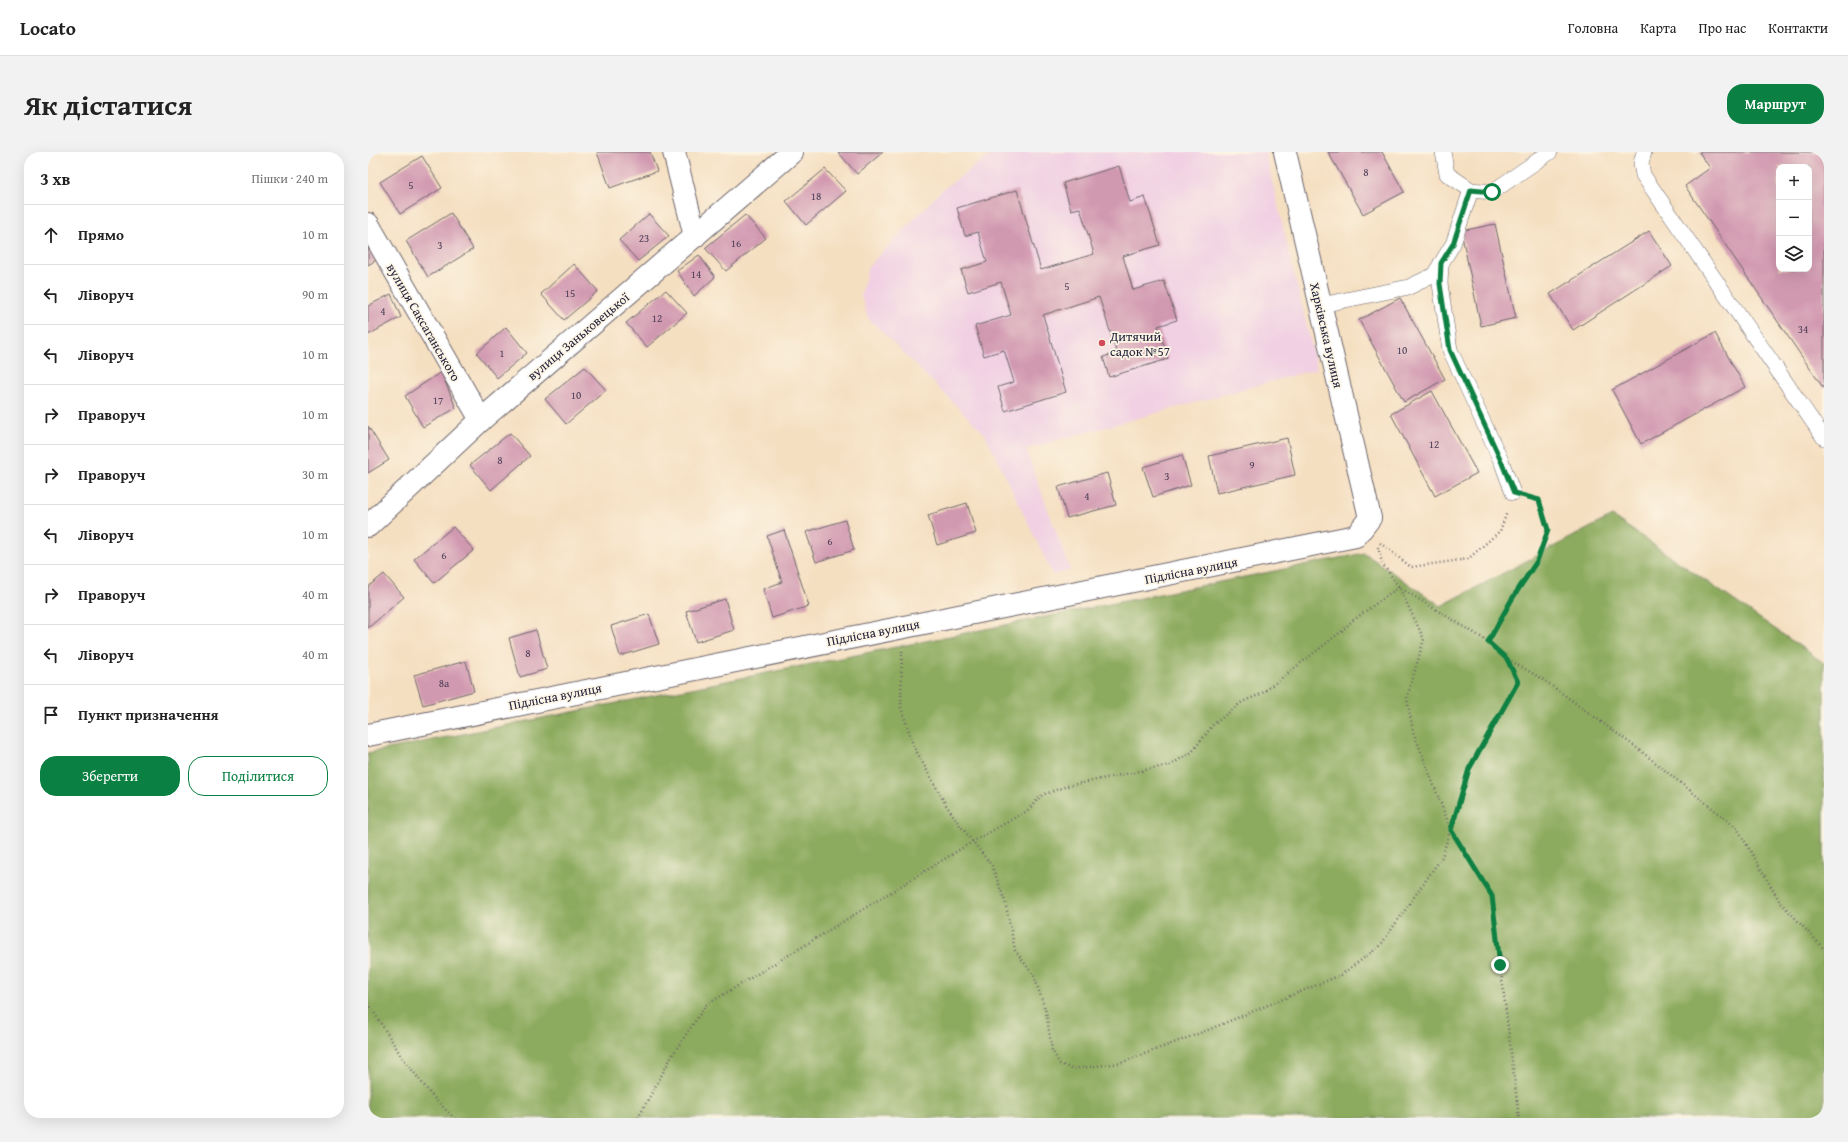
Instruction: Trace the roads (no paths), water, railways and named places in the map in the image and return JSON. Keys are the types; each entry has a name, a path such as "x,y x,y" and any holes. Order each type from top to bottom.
{"street":[{"path":"674,152 695,236"},
{"name":"вулиця Заньковецької","path":"368,526 481,420 792,152"},
{"name":"Харківська вулиця","path":"1285,152 1370,518"},
{"name":"вулиця Саксаганського","path":"368,224 481,420"},
{"name":"Підлісна вулиця","path":"368,735 903,626 1356,536 1370,518"}],"lane":[{"path":"1442,152 1447,174 1471,190 1492,192 1550,152"},
{"path":"1644,152 1641,163 1643,175 1824,438"},
{"path":"1320,306 1409,287 1434,275 1453,244 1471,190"},
{"path":"1441,263 1440,284 1450,350 1502,463 1514,493"}],"place":[{"name":"Дитячий садок №57","path":"1102,343"}]}
